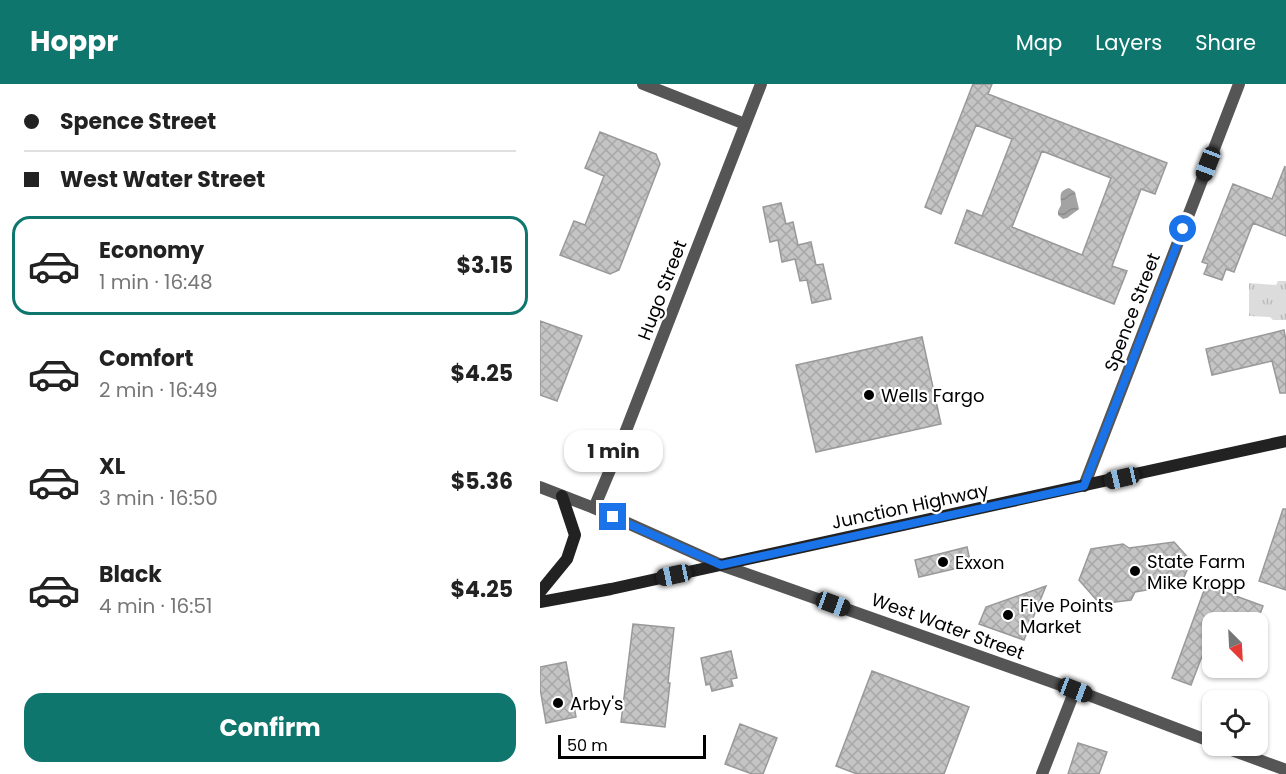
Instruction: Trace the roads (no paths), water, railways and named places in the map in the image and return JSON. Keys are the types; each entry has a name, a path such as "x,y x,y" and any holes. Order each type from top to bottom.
{"main road":[{"name":"Junction Highway","path":"540,602 611,589 1286,441"},
{"path":"540,592 567,559 575,535 562,496"}],"street":[{"path":"643,84 745,124"},
{"name":"Hugo Street","path":"594,508 761,84"},
{"name":"Spence Street","path":"1084,486 1239,84"},
{"name":"West Water Street","path":"540,487 594,508 721,565 1075,690 1202,738"},
{"path":"1042,774 1075,690"},
{"path":"1248,756 1286,770"}],"water":[{"path":"1069,188 1075,192 1079,209 1063,219 1058,215 1061,194"}],"place":[{"name":"Wells Fargo","path":"869,395"},
{"name":"Exxon","path":"943,562"},
{"name":"State Farm Mike Kropp","path":"1135,571"},
{"name":"Five Points Market","path":"1008,615"},
{"name":"Arby's","path":"558,703"}]}
